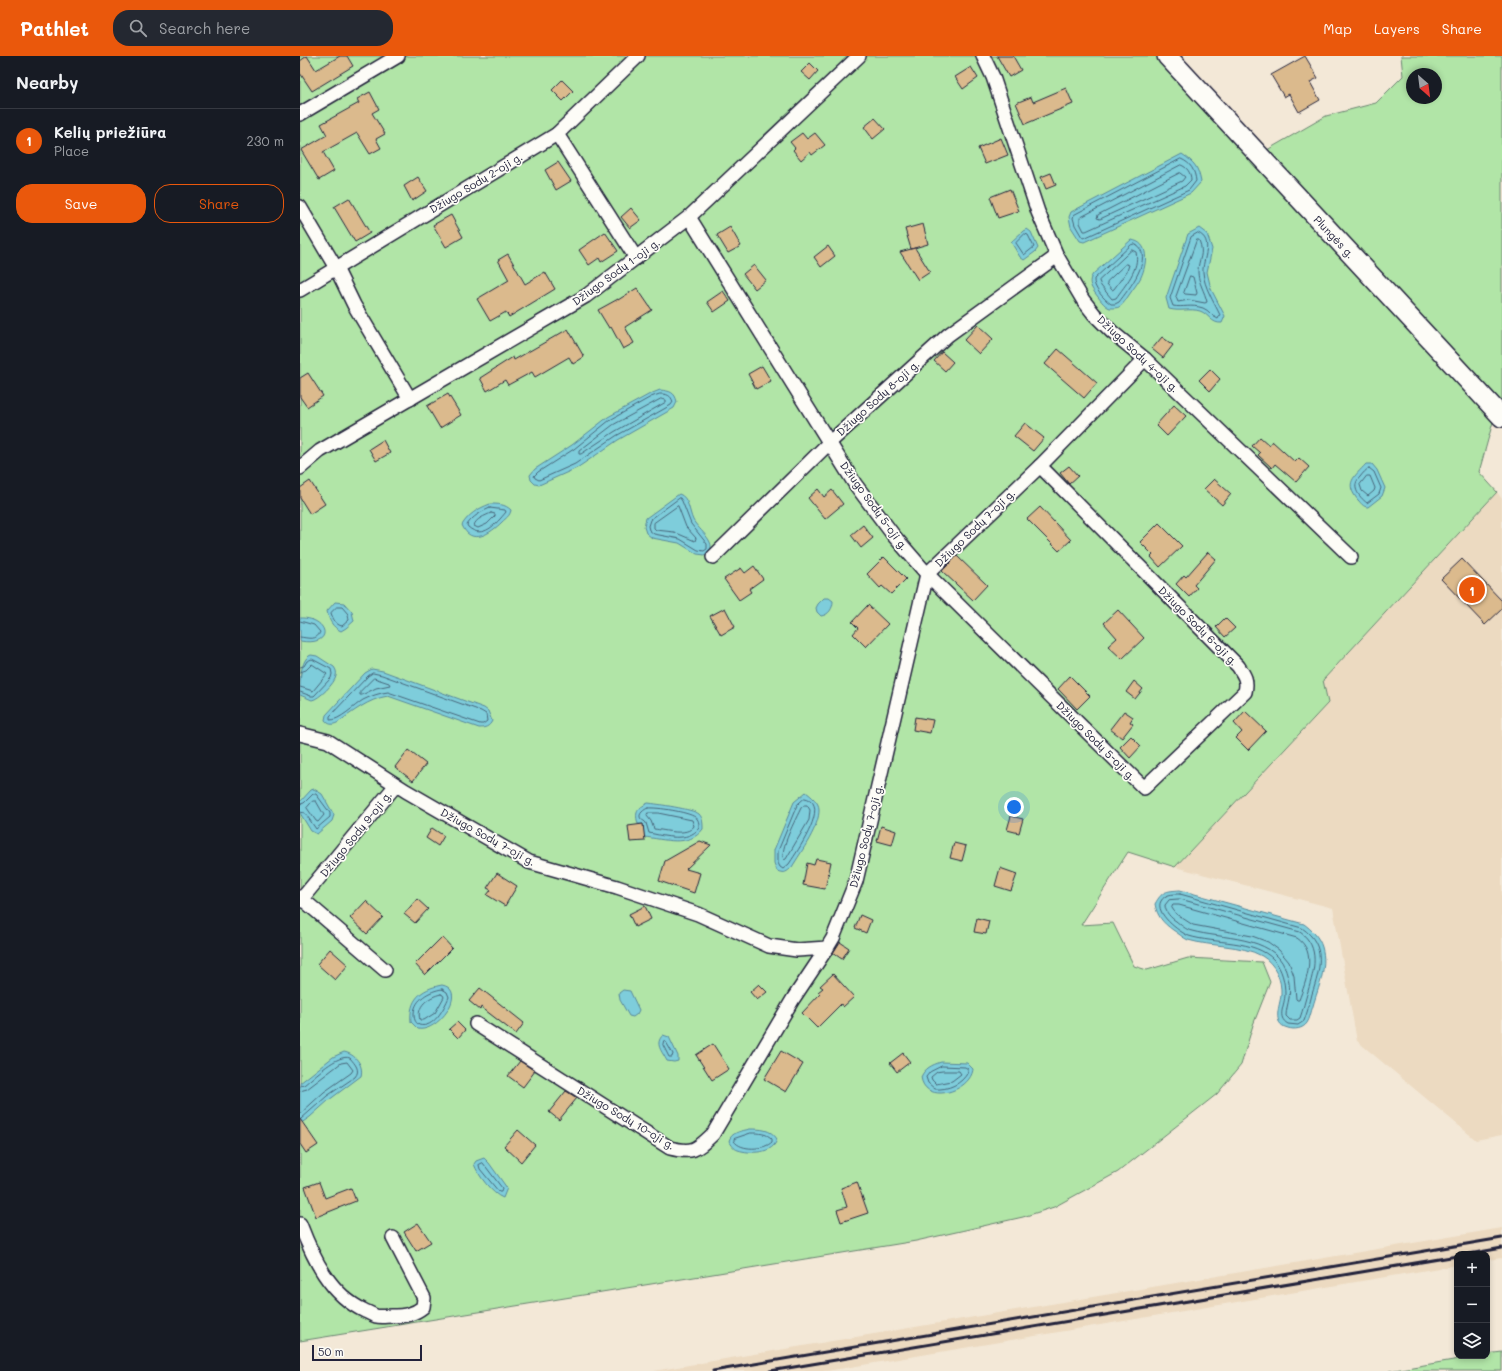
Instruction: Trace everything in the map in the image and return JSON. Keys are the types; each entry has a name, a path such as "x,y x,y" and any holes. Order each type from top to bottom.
{"main road":[{"name":"Plungės g.","path":"1167,56 1502,417"}],"street":[{"path":"300,114 398,56"},
{"name":"Džiugo Sodų 2-oji g.","path":"300,290 557,134 638,56"},
{"name":"Džiugo Sodų 1-oji g.","path":"300,468 320,451 586,296 690,217 859,56"},
{"name":"Džiugo Sodų 4-oji g.","path":"983,56 993,77 1038,212 1057,256 1083,300 1094,314 1112,332 1145,359 1351,557"},
{"path":"557,134 636,258"},
{"path":"300,206 336,268 354,304 410,399"},
{"name":"Džiugo Sodų 5-oji g.","path":"690,217 855,484 894,536 927,574 1144,788"},
{"name":"Džiugo Sodų 8-oji g.","path":"713,557 829,443 948,335 1057,256"},
{"name":"Džiugo Sodų 7-oji g.","path":"300,734 328,742 396,785 529,862 617,887 698,914 770,946 797,950 827,948 833,938 856,881 927,574 1040,466 1145,359"},
{"name":"Džiugo Sodų 6-oji g.","path":"1040,466 1238,666 1245,676 1247,684 1245,692 1144,788"},
{"name":"Džiugo Sodų 9-oji g.","path":"301,899 396,785"},
{"path":"301,899 385,970"},
{"name":"Džiugo Sodų 10-oji g.","path":"476,1024 670,1148 682,1151 690,1150 699,1148 713,1134 793,999 827,948"},
{"path":"300,1224 326,1278 348,1300 376,1316 409,1315 423,1307 424,1298 393,1238"}],"shaded area":[{"path":"1497,492 1502,499 1502,1135 1476,1140 1357,1041 1333,908 1175,867 1328,703 1323,680"},
{"path":"1502,1228 1502,1258 1490,1260 1490,1251 1454,1251 1454,1266 827,1371 654,1371"}],"green space":[{"path":"300,56 1167,56 1496,411 1479,472 1497,492 1323,680 1328,703 1175,867 1128,852 1081,925 1113,923 1134,966 1147,970 1188,958 1262,962 1270,982 1253,1025 1241,1065 1217,1094 1118,1172 1054,1207 1023,1217 916,1241 300,1341"},
{"path":"1401,56 1502,56 1502,404 1267,150 1326,116 1376,103 1403,76"},
{"path":"1502,1352 1502,1371 1389,1371 1459,1359 1490,1359 1490,1354"}],"water":[{"path":"1182,154 1195,166 1200,177 1201,182 1191,193 1084,242 1080,241 1071,227 1069,217 1071,212"},
{"path":"1199,228 1207,234 1212,249 1207,272 1211,289 1225,316 1222,323 1215,322 1200,311 1169,309 1166,298 1188,234"},
{"path":"1027,229 1031,232 1038,248 1024,260 1020,257 1011,242"},
{"path":"1131,240 1137,242 1144,249 1145,266 1138,282 1122,304 1118,307 1110,308 1104,304 1093,290 1090,284 1090,279 1093,274"},
{"path":"660,390 669,392 675,396 677,402 674,408 618,440 577,468 539,485 535,484 531,480 530,475 535,469 572,445 608,417"},
{"path":"1366,464 1372,464 1377,470 1385,488 1382,496 1368,507 1363,506 1358,500 1351,485 1352,480"},
{"path":"679,494 687,501 693,520 710,542 710,551 705,555 697,554 679,543 652,538 646,533 644,527 646,518"},
{"path":"490,504 504,505 511,510 510,514 487,534 476,537 470,535 466,532 462,525 474,512"},
{"path":"824,598 829,598 833,601 833,604 828,613 821,616 817,612 816,608"},
{"path":"335,602 344,603 352,612 354,621 341,631 331,623 327,611"},
{"path":"300,618 310,619 317,622 322,626 324,631 323,636 319,640 311,642 300,641"},
{"path":"311,655 317,656 334,667 336,670 335,679 330,686 319,697 312,700 300,695 303,666 307,657"},
{"path":"372,669 383,671 484,708 488,711 492,721 487,727 479,728 388,696 367,703 337,723 329,724 325,720 326,715 365,673"},
{"path":"314,789 322,794 334,815 332,821 317,834 311,831 300,813 300,802 311,790"},
{"path":"806,792 819,806 816,823 809,839 792,867 786,872 777,871 774,863 774,850 794,802"},
{"path":"648,803 695,812 701,817 703,829 691,839 676,841 644,837 643,824 638,824 637,812 641,807"},
{"path":"1180,890 1304,924 1312,931 1321,943 1324,962 1320,985 1309,1019 1305,1025 1301,1028 1293,1029 1283,1026 1280,1023 1278,1019 1281,995 1279,978 1277,972 1267,959 1245,949 1188,940 1163,922 1157,912 1155,904 1160,896 1165,892"},
{"path":"442,985 450,988 452,995 452,1002 448,1010 434,1025 418,1029 411,1022 414,1002 428,989"},
{"path":"623,990 630,991 639,1010 633,1017 629,1016 620,1000 619,993"},
{"path":"663,1035 669,1037 678,1056 678,1061 667,1061 661,1051 659,1041"},
{"path":"344,1052 352,1055 358,1061 362,1072 361,1076 300,1124 300,1083 333,1057"},
{"path":"941,1062 967,1063 973,1069 965,1084 957,1089 939,1093 931,1091 924,1086 921,1077 929,1067"},
{"path":"750,1129 768,1131 772,1133 777,1139 775,1144 771,1148 761,1152 749,1152 735,1149 729,1141 730,1138 737,1132"},
{"path":"484,1158 507,1188 503,1198 494,1193 482,1179 474,1164 476,1161"}],"building":[{"path":"307,56 316,70 340,56 347,56 353,66 312,91 300,73 300,61"},
{"path":"997,56 1013,56 1021,70 1009,77"},
{"path":"1305,56 1318,78 1310,82 1320,100 1299,112 1289,94 1284,97 1271,75"},
{"path":"810,63 818,71 810,80 801,72"},
{"path":"971,67 978,78 963,89 955,77"},
{"path":"562,80 573,91 563,101 552,90"},
{"path":"1066,88 1073,104 1025,124 1016,103 1031,97 1033,102"},
{"path":"370,92 379,109 372,113 385,134 376,139 381,148 370,154 357,133 323,152 334,171 319,180 301,150 327,135 321,124 359,103 357,99"},
{"path":"875,118 885,129 873,139 864,127"},
{"path":"802,133 807,139 815,133 825,145 812,155 810,152 801,160 793,150 795,148 790,142"},
{"path":"1001,138 1008,155 985,164 978,148"},
{"path":"558,162 571,181 556,190 545,170"},
{"path":"1051,173 1056,185 1046,189 1041,177"},
{"path":"418,177 427,191 412,201 404,186"},
{"path":"1010,189 1019,211 998,218 990,197"},
{"path":"349,198 370,233 355,242 334,207"},
{"path":"631,208 641,220 630,228 621,217"},
{"path":"451,215 463,237 446,247 433,225"},
{"path":"923,224 928,244 911,249 905,229"},
{"path":"730,227 741,246 728,253 717,235"},
{"path":"605,232 618,251 601,262 599,258 589,265 579,250"},
{"path":"828,246 835,256 821,267 814,257"},
{"path":"915,248 930,272 918,280 900,252"},
{"path":"508,254 525,284 545,272 555,289 509,317 506,312 490,321 477,299 509,280 498,260"},
{"path":"754,265 766,280 755,289 743,274"},
{"path":"637,288 652,310 625,327 634,343 623,349 611,327 609,328 598,310"},
{"path":"723,291 730,301 714,312 707,302"},
{"path":"978,325 993,339 979,354 964,340"},
{"path":"568,329 584,357 573,364 569,357 535,377 532,372 508,385 505,380 487,391 480,378 513,357 514,360"},
{"path":"1162,337 1173,345 1163,358 1152,349"},
{"path":"1058,349 1097,383 1084,398 1045,364"},
{"path":"942,352 953,362 945,371 934,361"},
{"path":"762,366 771,381 756,389 748,374"},
{"path":"1210,369 1220,379 1210,391 1199,380"},
{"path":"308,373 323,396 307,407 300,397 300,378"},
{"path":"448,394 461,415 440,428 427,406"},
{"path":"1174,405 1186,416 1167,436 1156,425"},
{"path":"1025,423 1044,438 1033,451 1014,436"},
{"path":"1260,437 1269,445 1272,441 1295,462 1299,458 1309,467 1296,482 1275,464 1272,468 1258,455 1260,453 1252,446"},
{"path":"383,440 390,453 376,461 369,449"},
{"path":"1069,466 1078,476 1069,484 1060,473"},
{"path":"1214,479 1231,494 1222,505 1204,489"},
{"path":"310,481 325,504 310,514 300,498 300,488"},
{"path":"818,489 824,497 832,490 843,504 825,519 808,498"},
{"path":"1040,507 1071,540 1059,551 1027,519"},
{"path":"1159,523 1182,546 1160,567 1151,557 1153,555 1140,542"},
{"path":"863,525 873,538 861,548 851,535"},
{"path":"1208,552 1216,559 1194,585 1197,588 1189,597 1176,584 1184,575 1186,577"},
{"path":"957,556 987,585 973,600 942,571"},
{"path":"884,557 906,579 891,594 882,586 880,588 867,574"},
{"path":"1462,559 1502,601 1502,609 1485,625 1441,579"},
{"path":"754,566 763,579 749,589 751,592 739,600 724,579 741,568 745,573"},
{"path":"868,605 888,624 866,647 853,634 858,628 852,622"},
{"path":"725,608 735,627 721,635 710,616"},
{"path":"1118,610 1144,638 1122,659 1108,646 1117,638 1104,623"},
{"path":"1225,618 1235,628 1225,637 1216,627"},
{"path":"1070,676 1090,696 1077,709 1058,689"},
{"path":"1134,681 1143,689 1135,699 1126,692"},
{"path":"1124,711 1133,717 1130,722 1133,724 1122,738 1110,729"},
{"path":"1245,711 1266,731 1248,750 1236,738 1242,732 1234,723"},
{"path":"915,717 933,720 930,733 913,730"},
{"path":"1131,736 1141,746 1130,758 1120,747"},
{"path":"408,750 426,764 413,781 395,767"},
{"path":"1011,816 1023,819 1019,833 1007,830"},
{"path":"643,824 645,841 630,842 628,826"},
{"path":"881,826 896,831 892,845 877,841"},
{"path":"432,828 444,836 438,846 426,838"},
{"path":"700,841 711,845 686,869 700,873 694,893 659,881 665,861"},
{"path":"954,843 966,846 962,861 950,858"},
{"path":"816,859 831,862 825,889 803,885 807,863 814,865"},
{"path":"1000,868 1017,874 1011,891 995,886"},
{"path":"497,873 517,886 505,906 487,895 491,890 487,888"},
{"path":"417,899 428,909 415,923 404,914"},
{"path":"366,901 383,917 367,934 350,918"},
{"path":"645,906 651,919 635,927 629,914"},
{"path":"860,915 871,920 866,933 855,928"},
{"path":"977,918 989,921 986,934 974,932"},
{"path":"442,937 452,948 425,975 415,964"},
{"path":"840,942 849,948 842,959 833,953"},
{"path":"330,949 348,965 335,980 317,964"},
{"path":"833,974 854,997 843,1007 841,1004 817,1028 802,1013 820,994 818,992 823,988 820,986"},
{"path":"759,984 767,992 757,1000 750,992"},
{"path":"480,988 524,1023 516,1034 481,1007 480,1010 469,1001"},
{"path":"457,1022 465,1030 458,1038 449,1029"},
{"path":"713,1044 729,1069 712,1080 696,1055"},
{"path":"781,1051 803,1064 786,1092 764,1079"},
{"path":"903,1053 910,1062 897,1072 890,1063"},
{"path":"520,1061 535,1071 523,1087 508,1076"},
{"path":"566,1091 577,1098 559,1120 549,1112"},
{"path":"300,1119 318,1145 306,1153 300,1144"},
{"path":"518,1130 535,1145 521,1162 504,1146"},
{"path":"319,1182 325,1198 351,1188 356,1201 316,1217 305,1187"},
{"path":"857,1182 868,1213 841,1222 837,1210 847,1207 841,1188"},
{"path":"418,1223 431,1242 416,1251 404,1232"}],"railway":[{"path":"713,1371 1502,1238"},
{"path":"1486,1251 1502,1248"},
{"path":"770,1371 1454,1257"}],"place":[{"name":"Kelių priežiūra","path":"1472,590"}]}
